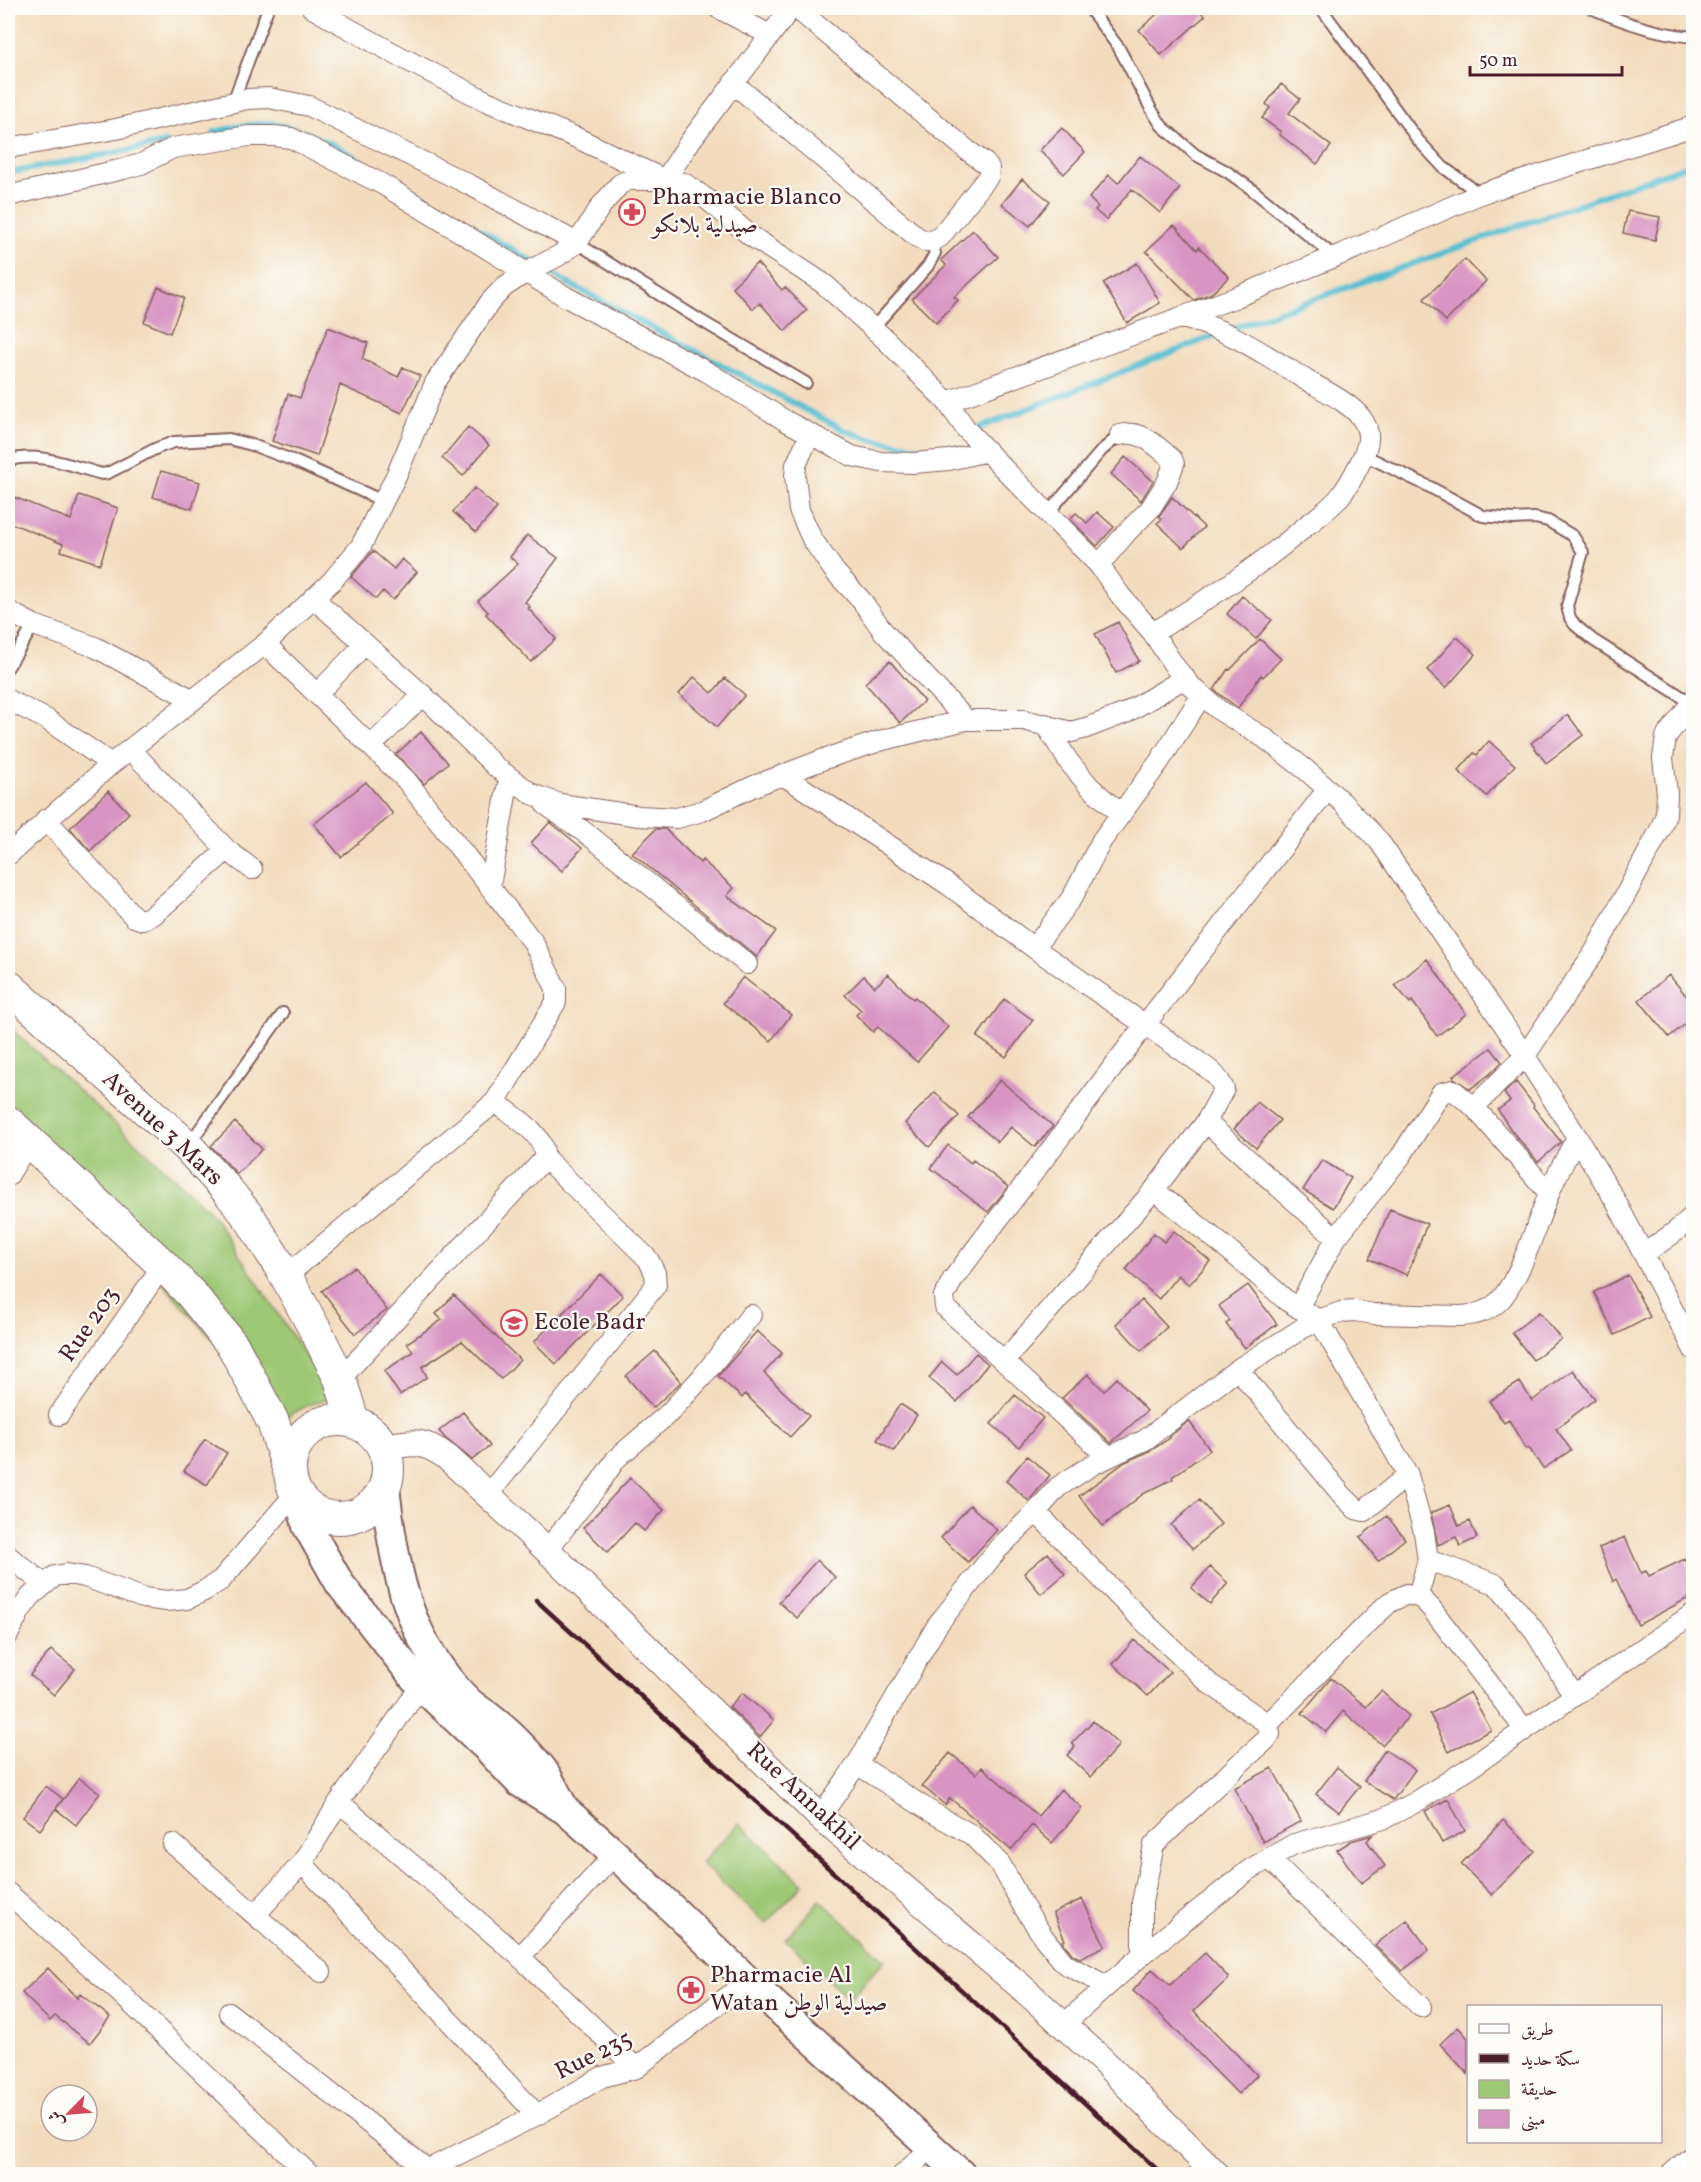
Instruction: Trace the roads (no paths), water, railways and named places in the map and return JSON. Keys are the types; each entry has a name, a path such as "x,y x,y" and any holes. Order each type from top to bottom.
{"main road":[{"name":"Avenue 3 Mars","path":"8,986 187,1146 228,1191 251,1220 286,1276 340,1379 353,1421"},
{"path":"18,1132 163,1265 192,1295 233,1346 273,1422 307,1526 340,1584 429,1675 486,1747 519,1782 565,1810 615,1854 748,1981 961,2175"},
{"path":"385,1487 376,1502 363,1513 346,1518 329,1518 313,1511 295,1488 290,1458 303,1434 313,1426 333,1420 353,1421 371,1431 384,1447 387,1459 385,1487 390,1531 399,1574 429,1675"}],"street":[{"path":"312,8 486,101 575,137 665,180"},
{"path":"718,8 770,35"},
{"path":"665,180 691,140 791,8"},
{"path":"733,83 917,237 931,241 940,237 988,177 989,168 796,8"},
{"path":"8,148 116,129 247,99 269,98 309,106 520,211 577,243"},
{"path":"947,402 1180,318 1335,258 1480,194 1694,126"},
{"path":"8,196 123,170 173,148 249,136 291,138 382,184 530,270 566,297 709,373 810,434 852,456 881,462 913,463 987,452"},
{"path":"8,855 46,819 111,764 265,644 339,574 361,546 435,383 490,302 504,287 577,243 601,206 620,184 641,178 684,183 751,236 824,284 873,328 947,402 966,429 987,452 1099,565 1120,596 1153,633 1185,678 1219,710 1266,739 1328,789 1379,841 1525,1056 1577,1137 1615,1200 1694,1350"},
{"path":"1153,633 1233,583 1285,545 1337,500 1352,480 1368,444 1368,433 1364,422 1358,413 1342,402 1250,347 1206,326 1180,318"},
{"path":"1099,565 1127,531 1150,509 1167,482 1174,464 1172,459 1145,437 1136,433 1120,435"},
{"path":"810,434 796,465 795,476 799,510 812,539 835,572 862,601 883,631 966,720"},
{"path":"313,598 423,695 509,778 590,836 747,964"},
{"path":"8,611 34,626 95,647 193,700"},
{"path":"265,644 406,780 533,942 556,988 556,1002 495,1102 286,1276"},
{"path":"316,694 365,644"},
{"path":"532,794 561,804 590,810 677,818 702,811 783,775 883,740 966,720 1024,720 1071,732 1086,728 1126,713 1185,678"},
{"path":"371,746 423,695"},
{"path":"1034,948 1073,897 1102,840 1159,762 1202,695"},
{"path":"8,700 46,719 111,764"},
{"path":"1474,1107 1525,1056 1595,951 1660,830 1667,807 1663,748 1666,737 1692,700"},
{"path":"1045,724 1069,762 1090,787 1121,814"},
{"path":"130,749 227,850 252,869"},
{"path":"783,775 946,884 1217,1076 1224,1089 1206,1122 1154,1190 1005,1360"},
{"path":"490,886 509,778"},
{"path":"1108,1457 945,1307 944,1296 953,1279 1144,1026 1328,789"},
{"path":"46,819 134,917 143,920 153,915 227,850"},
{"path":"1298,1308 1336,1238 1401,1156 1441,1093 1453,1090 1474,1107 1549,1193"},
{"path":"340,1379 545,1158 545,1147 537,1135 495,1102"},
{"path":"1206,1122 1336,1238"},
{"path":"8,1176 18,1132"},
{"path":"820,1817 857,1764 938,1624 998,1549 1036,1512 1058,1486 1108,1457 1145,1440 1238,1369 1319,1320 1341,1312 1461,1316 1484,1312 1502,1298 1526,1253 1549,1193 1577,1137"},
{"path":"488,1496 656,1285 655,1273 648,1259 545,1158"},
{"path":"1154,1190 1230,1251 1287,1301 1319,1320 1408,1475 1424,1532 1428,1560 1418,1596"},
{"path":"1644,1254 1694,1215"},
{"name":"Rue 203","path":"59,1415 163,1265"},
{"path":"547,1550 616,1459 669,1413 702,1377 751,1315"},
{"path":"1238,1369 1356,1509 1364,1511 1408,1475"},
{"name":"Rue Annakhil","path":"384,1447 411,1442 423,1443 435,1448 547,1550 820,1817 1018,1984 1101,2059 1216,2175"},
{"path":"8,1635 20,1611 31,1596 55,1576 67,1574 85,1577 143,1598 167,1601 187,1599 204,1591 221,1580 295,1488"},
{"path":"1036,1512 1137,1615 1210,1684 1268,1724 1270,1734 1266,1740 1154,1845 1142,1902 1142,1955"},
{"path":"8,1556 44,1584"},
{"path":"1428,1560 1496,1584 1533,1629 1574,1696"},
{"path":"1268,1724 1390,1602 1407,1594 1418,1596 1431,1608 1525,1730"},
{"path":"1063,2025 1142,1955 1232,1883 1269,1858 1294,1844 1394,1814 1432,1793 1694,1613"},
{"path":"256,1914 302,1863 339,1802 429,1675"},
{"path":"857,1764 972,1835 1001,1865 1023,1906 1065,1964 1107,1986"},
{"path":"339,1802 520,1957 636,2068"},
{"path":"173,1844 321,1972"},
{"path":"520,1957 615,1854"},
{"path":"1269,1858 1421,2007"},
{"path":"302,1863 537,2115"},
{"path":"8,1893 120,1992 309,2175"},
{"name":"Rue 235","path":"436,2170 602,2077 636,2068 748,1981"},
{"path":"229,2013 436,2170"},
{"path":"903,2175 931,2148"},
{"path":"1671,2175 1694,2154"}],"lane":[{"path":"233,102 268,8"},
{"path":"1089,8 1119,48 1162,126 1196,155 1226,171 1250,188 1335,258"},
{"path":"1321,8 1418,140 1443,167 1480,194"},
{"path":"1591,8 1616,20 1669,35 1694,37"},
{"path":"873,328 928,266 935,253 931,241"},
{"path":"577,243 806,383"},
{"path":"1048,513 1102,450 1120,435"},
{"path":"8,461 19,456 34,456 102,474 156,448 174,442 229,439 292,460 383,501"},
{"path":"1364,455 1483,516 1513,519 1535,518 1548,521 1573,536 1583,552 1567,606 1570,618 1575,625 1593,640 1692,700"},
{"path":"8,667 34,626"},
{"path":"187,1146 283,1013"}],"waterway":[{"path":"214,132 269,123 295,129 330,143 573,286 846,431 874,440 934,450"},
{"path":"8,173 166,143"},
{"path":"1228,330 1694,163"},
{"path":"971,431 1216,335"}],"railway":[{"path":"536,1600 1162,2174"}],"place":[{"name":"Pharmacie Blanco صيدلية بلانكو","path":"632,212"},
{"name":"Ecole Badr","path":"514,1323"},
{"name":"Pharmacie Al Watan صيدلية الوطن","path":"691,1990"}]}
